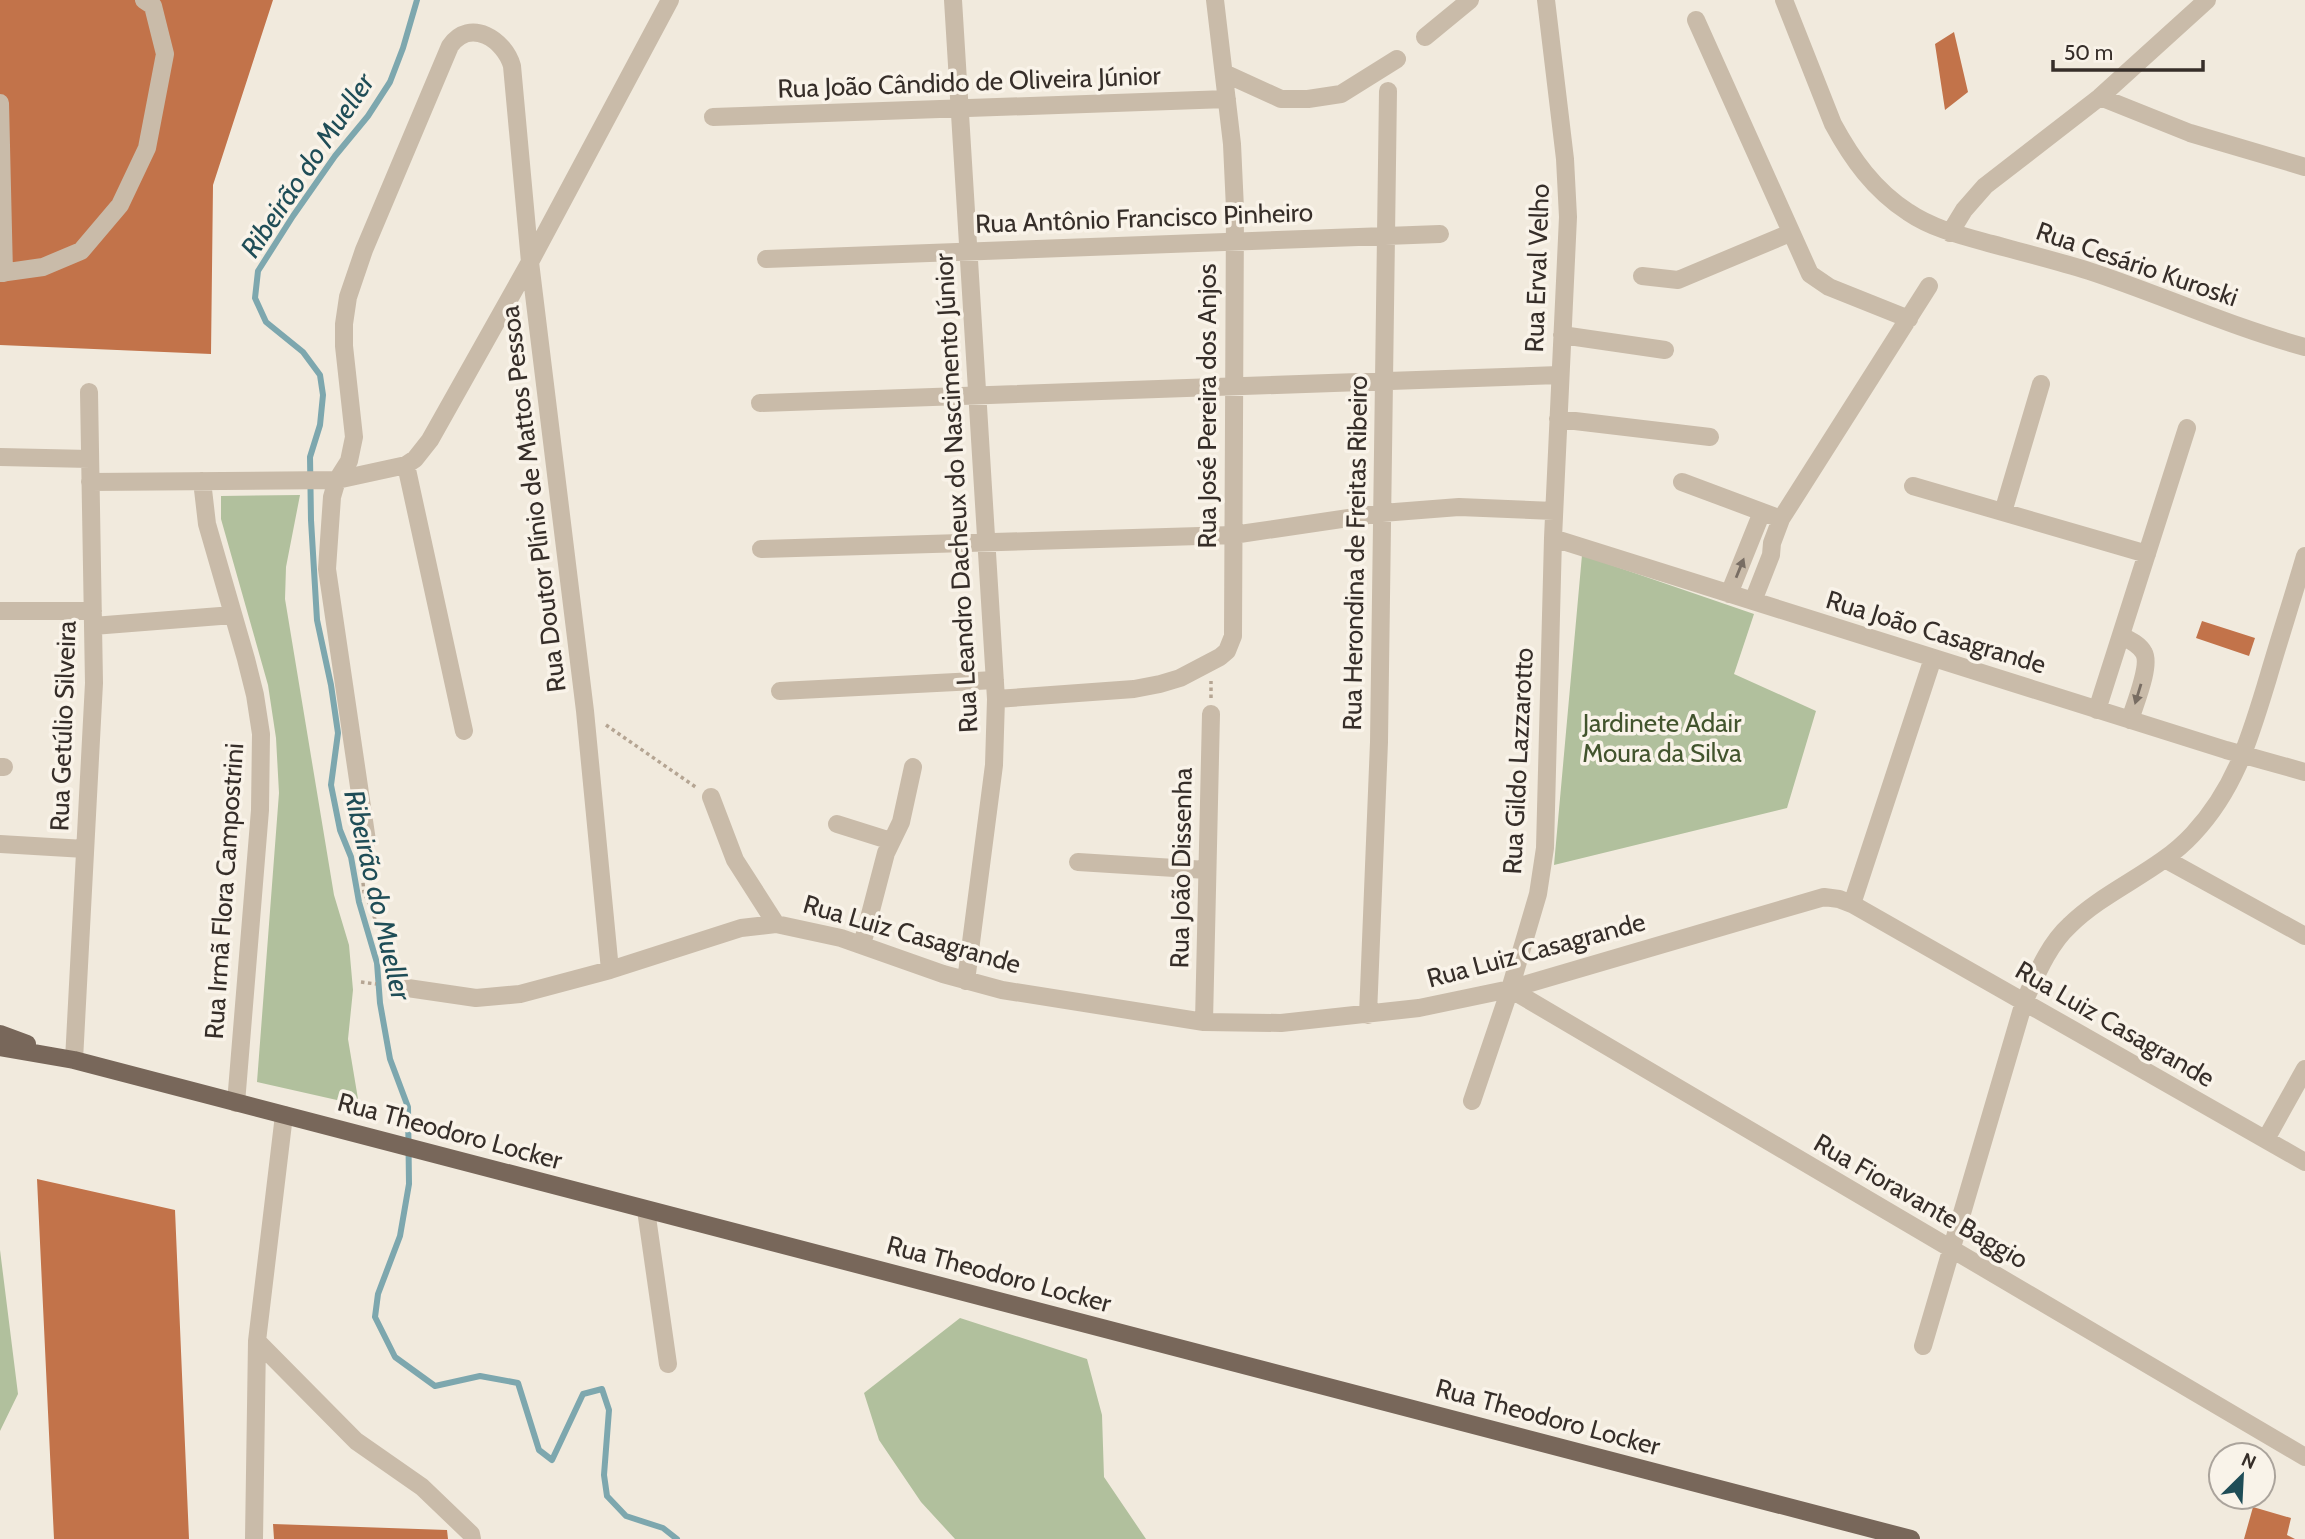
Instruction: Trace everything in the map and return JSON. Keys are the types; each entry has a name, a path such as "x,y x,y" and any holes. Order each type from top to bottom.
{"main road":[{"name":"Rua Theodoro Locker","path":"0,1034 74,1060 236,1103 1911,1539"},
{"name":"Rua Theodoro Locker","path":"0,1047 74,1060"}],"street":[{"path":"0,103 2,273 43,267 81,251 120,205 147,148 165,54 153,6 144,0"},
{"path":"90,481 329,480 406,465 415,459 430,440 530,262 670,0"},
{"name":"Rua Leandro Dacheux do Nascimento Júnior","path":"953,0 996,699 994,765 967,981"},
{"name":"Rua José Pereira dos Anjos","path":"1212,661 1227,651 1231,644 1235,184 1215,0"},
{"path":"1425,37 1470,0"},
{"name":"Rua Erval Velho","path":"1546,0 1567,189 1553,538"},
{"name":"Rua Cesário Kuroski","path":"1784,0 1833,124 1858,166 1890,200 1910,214 1950,233 2093,273 2241,328 2305,347"},
{"path":"1950,233 1964,210 1985,186 2100,97 2207,0"},
{"path":"1696,20 1804,266 1818,282 1909,319"},
{"name":"Rua Doutor Plínio de Mattos Pessoa","path":"329,480 349,461 353,450 344,324 355,272 450,46 463,34 484,34 503,46 509,54 512,66 530,262 585,711 610,970"},
{"path":"1224,73 1281,99 1308,99 1341,94 1397,59"},
{"name":"Rua Herondina de Freitas Ribeiro","path":"1368,1015 1379,742 1388,91"},
{"path":"2100,97 2190,133 2305,167"},
{"name":"Rua João Cândido de Oliveira Júnior","path":"713,117 1227,99"},
{"path":"1642,276 1678,280 1790,233"},
{"name":"Rua Antônio Francisco Pinheiro","path":"765,259 1440,234"},
{"path":"1753,601 1782,519 1929,286"},
{"path":"1562,335 1665,350"},
{"path":"760,403 1559,375"},
{"path":"2003,512 2041,384"},
{"name":"Rua Getúlio Silveira","path":"74,1060 94,683 89,392"},
{"path":"1558,419 1710,438"},
{"path":"2097,710 2187,428"},
{"path":"0,457 90,459"},
{"path":"406,465 464,732"},
{"path":"329,480 327,569 367,841"},
{"name":"Rua Irmã Flora Campostrini","path":"202,481 210,534 255,695 261,734 262,771 236,1103"},
{"path":"1682,482 1782,519"},
{"path":"1913,486 2147,554"},
{"path":"761,549 1233,535 1382,513 1459,507 1554,511"},
{"path":"1729,594 1762,512"},
{"name":"Rua João Casagrande","path":"1553,538 2097,710 2305,772"},
{"name":"Rua Gildo Lazzarotto","path":"1472,1101 1510,989 1538,894 1545,856 1553,538"},
{"path":"1923,1346 2024,1002 2045,960 2068,926 2112,892 2180,847 2210,814 2224,793 2244,755 2305,556"},
{"path":"0,611 93,618 233,615"},
{"path":"2122,636 2144,651 2146,658 2146,668 2130,720"},
{"path":"1852,904 1933,658"},
{"path":"996,699 1147,687 1180,678 1212,661"},
{"path":"780,691 995,680"},
{"name":"Rua João Dissenha","path":"1204,1022 1211,714"},
{"path":"862,945 883,864 901,822 913,767"},
{"path":"711,797 735,860 776,924"},
{"path":"837,824 891,841"},
{"path":"0,844 85,849"},
{"path":"2165,859 2305,936"},
{"path":"1079,862 1207,870"},
{"name":"Rua Luiz Casagrande","path":"394,986 453,996 498,997 562,984 741,928 776,924 820,932 967,981 1040,997 1204,1022 1281,1023 1368,1015 1441,1004 1510,989 1824,897 1852,904 2305,1162"},
{"name":"Rua Fioravante Baggio","path":"1510,989 2305,1457"},
{"path":"2266,1139 2305,1069"},
{"path":"254,1539 257,1341 284,1115"},
{"path":"646,1210 667,1364"},
{"path":"257,1341 356,1441 422,1487 471,1534 472,1539"}],"path":[{"path":"1211,714 1212,661"},
{"path":"585,711 711,797"},
{"path":"367,841 360,851 359,860 364,892 380,931 394,986"}],"green space":[{"path":"300,495 286,567 285,599 334,895 349,945 353,990 348,1039 359,1105 257,1082 279,793 276,738 268,685 221,519 221,496"},
{"name":"Jardinete Adair Moura da Silva","path":"1582,555 1754,614 1734,674 1816,711 1787,808 1554,865"},
{"path":"0,1250 18,1394 0,1431"},
{"path":"960,1318 1087,1359 1102,1415 1104,1477 1146,1539 955,1539 921,1502 879,1440 864,1393"}],"building":[{"path":"0,0 273,0 213,185 211,354 0,345"},
{"path":"1954,32 1968,92 1945,110 1935,44"},
{"path":"2202,621 2255,638 2249,656 2196,638"},
{"path":"37,1179 175,1210 189,1539 54,1539"},
{"path":"2252,1511 2267,1511 2291,1518 2287,1535 2295,1539 2244,1539"},
{"path":"273,1524 447,1530 448,1539 274,1539"}],"waterway":[{"name":"Ribeirão do Mueller","path":"417,0 390,82 368,116 335,156 293,216 258,271 255,298 266,322 303,352 320,375 323,395 320,425 310,457 311,520 317,620 338,733 331,785 340,830 351,857 359,902 377,963 380,1003 390,1059 408,1107 409,1184 400,1236 378,1294 375,1317 395,1357 435,1386 480,1376 518,1383 539,1450 552,1460 583,1394 602,1389 609,1410 604,1475 607,1496 626,1516 663,1528 677,1539"}]}
